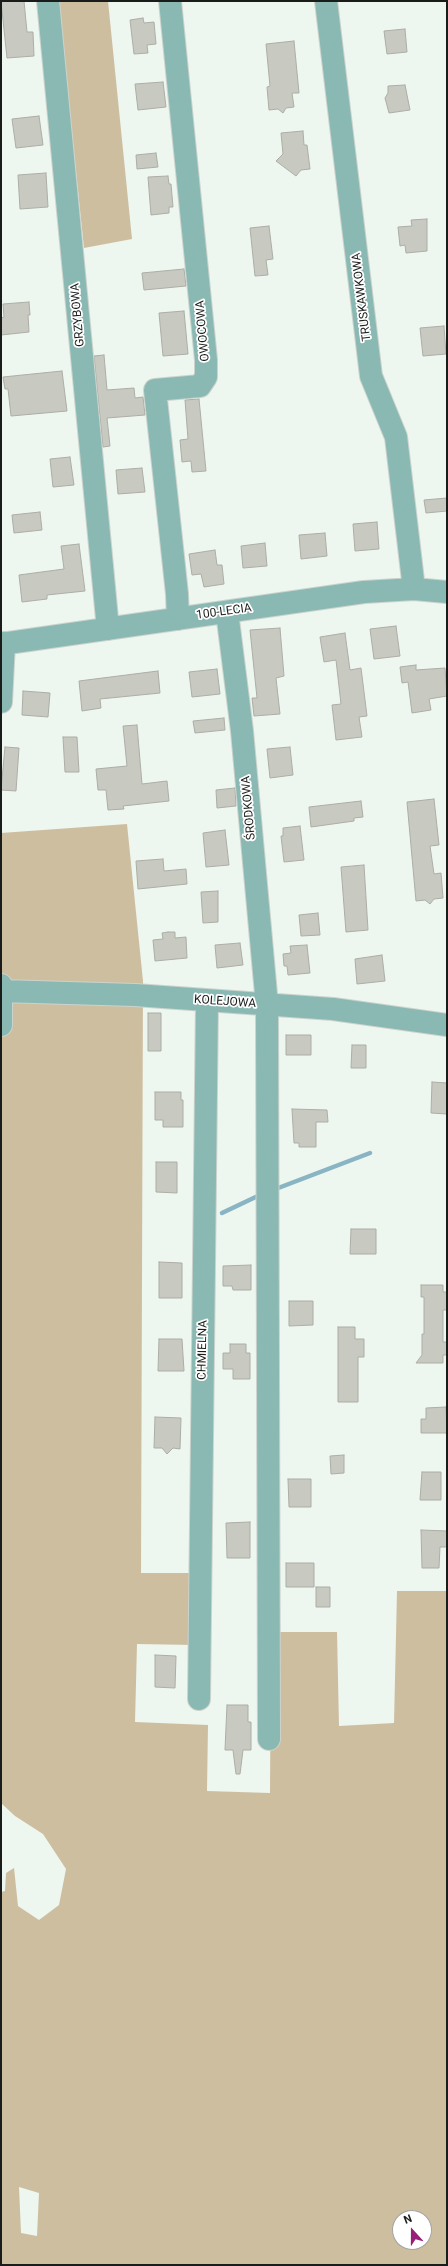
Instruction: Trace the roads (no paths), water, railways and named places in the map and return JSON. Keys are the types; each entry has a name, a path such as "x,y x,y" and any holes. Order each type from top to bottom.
{"street":[{"name":"GRZYBOWA","path":"48,1 108,629"},
{"name":"OWOCOWA","path":"170,1 206,377 200,386 155,390 177,594 178,619"},
{"name":"TRUSKAWKOWA","path":"326,1 371,376 396,437 414,589"},
{"name":"100-LECIA","path":"3,644 364,592 414,589 447,592"},
{"name":"ŚRODKOWA","path":"227,612 242,732 267,1005 269,1739"},
{"path":"1,702 3,644"},
{"path":"1,985 1,1025"},
{"name":"KOLEJOWA","path":"1,991 135,995 333,1009 447,1025"},
{"name":"CHMIELNA","path":"199,1699 207,1001"}],"waterway":[{"path":"273,1190 370,1153"},
{"path":"222,1213 262,1194"}]}
